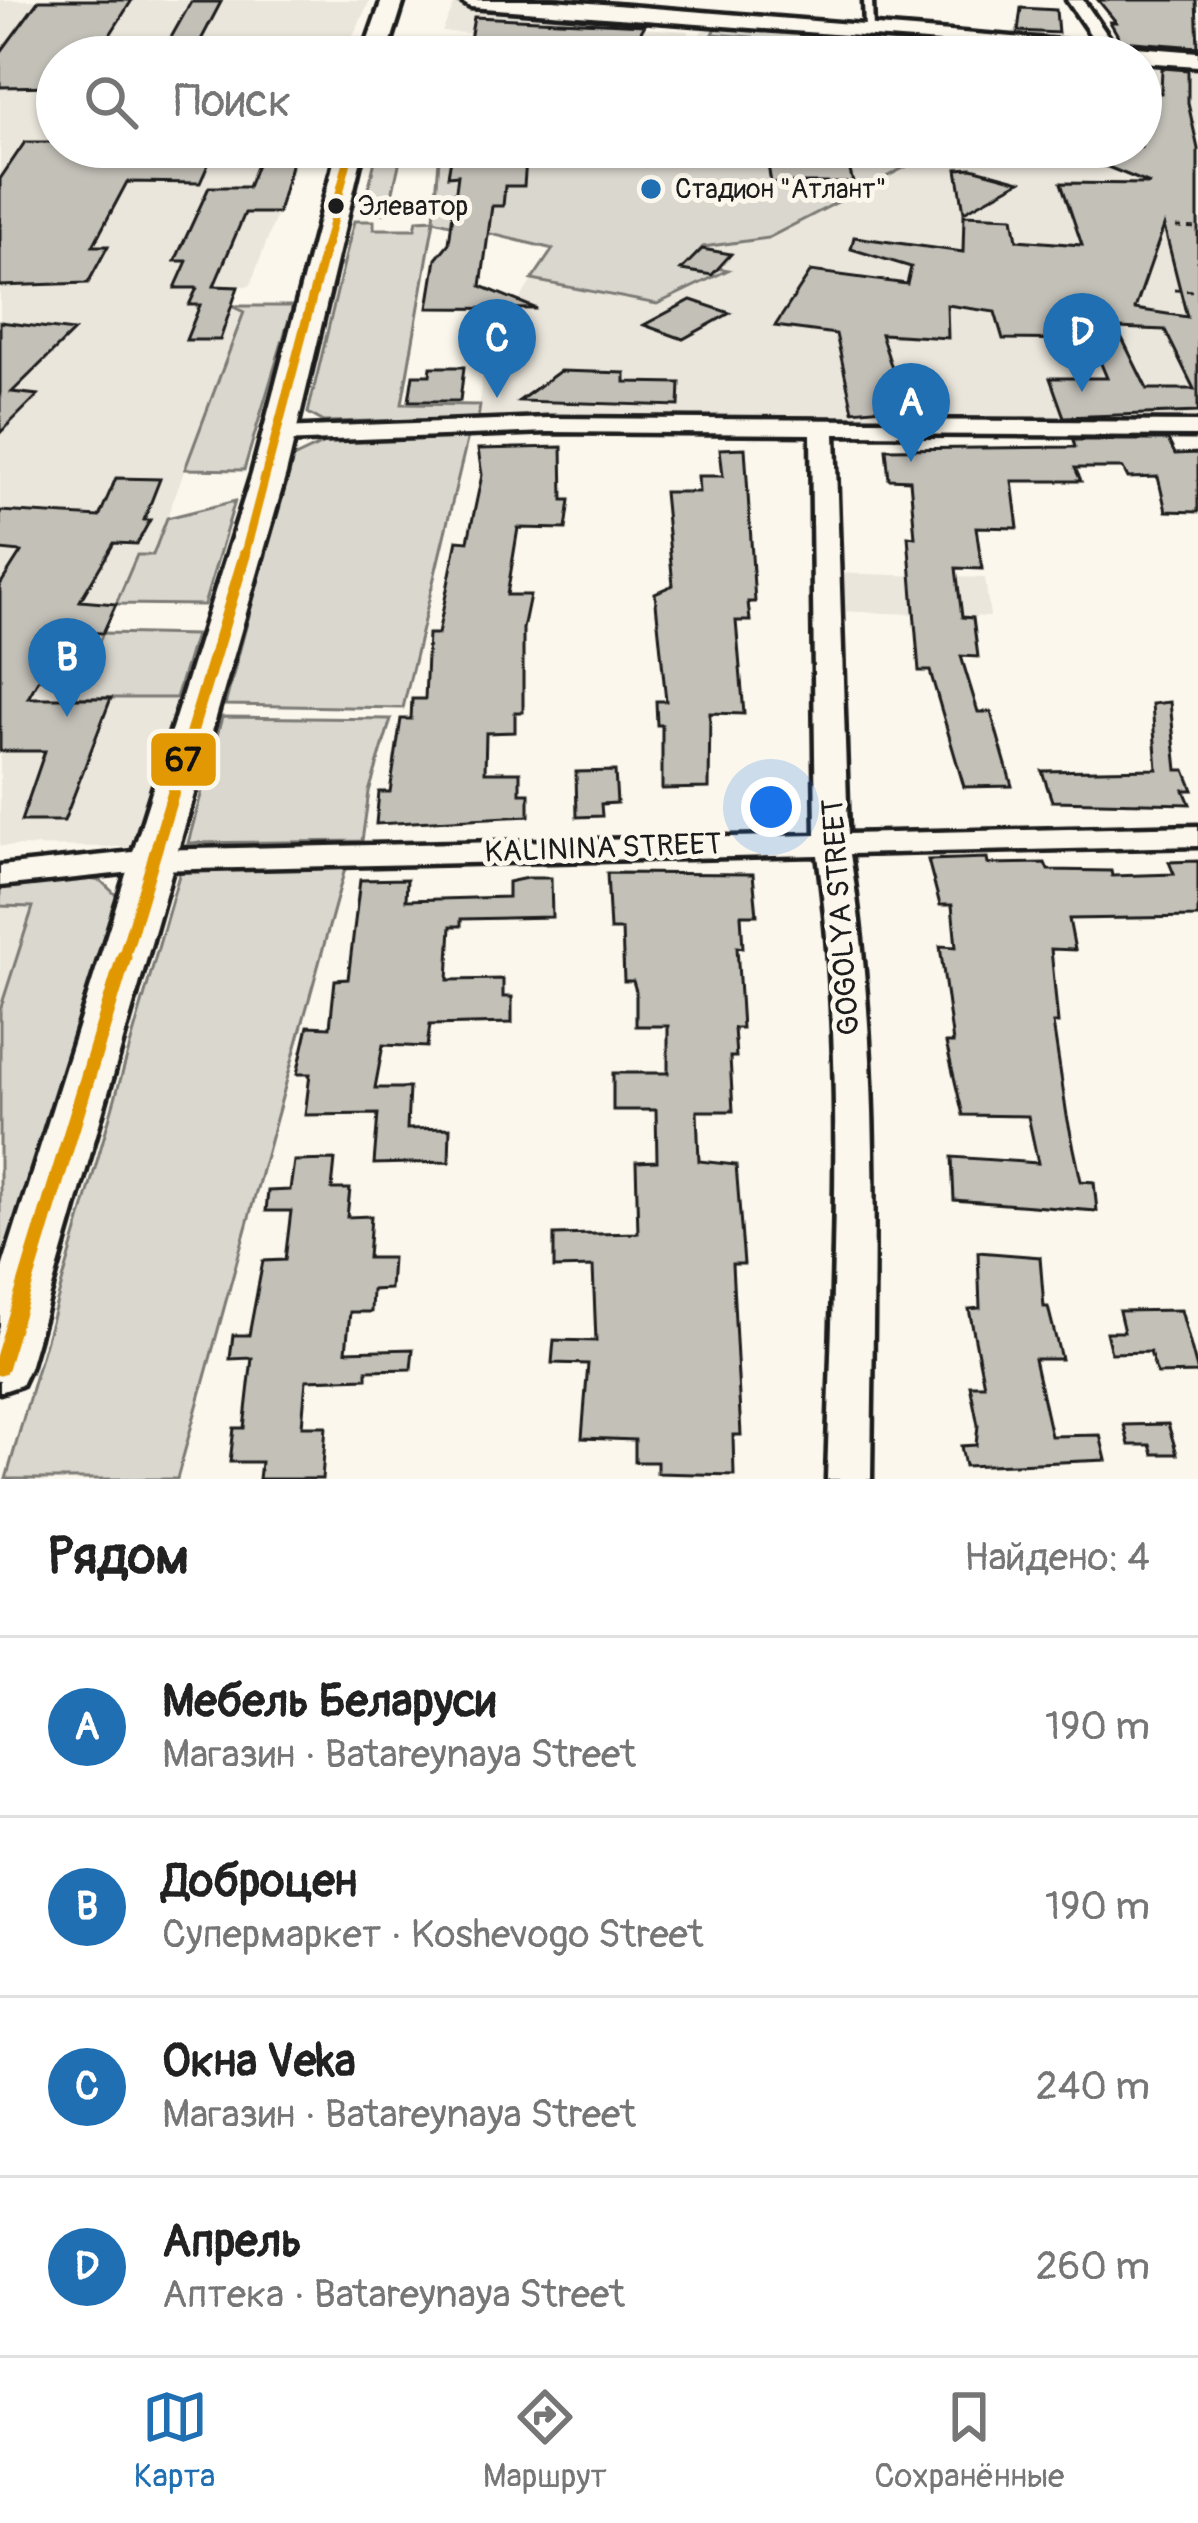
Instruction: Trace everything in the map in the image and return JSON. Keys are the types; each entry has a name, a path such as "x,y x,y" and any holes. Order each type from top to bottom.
{"street":[{"path":"381,36 393,0"},
{"path":"470,0 917,36"},
{"path":"1075,0 1100,36"},
{"path":"1162,56 1198,58"},
{"path":"0,1368 279,435 346,168"},
{"path":"279,435 530,425 1198,429"},
{"name":"GOGOLYA STREET","path":"823,427 832,842 849,957 854,1224 849,1479"},
{"name":"KALININA STREET","path":"0,874 152,860 1198,836"}],"lane":[{"path":"868,0 868,32"}],"path":[{"path":"1176,227 1198,228"},
{"path":"1174,290 1198,291"}],"shaded area":[{"path":"0,0 370,0 353,36 36,36 36,168 294,168 250,286 238,286 233,298 231,306 244,311 153,555 136,556 76,697 176,698 132,847 0,846"},
{"path":"456,1 616,14 609,26 689,31 686,36 442,32"},
{"path":"707,21 750,36 699,36"},
{"path":"719,22 820,31 818,36 713,34"},
{"path":"1162,58 1198,61 1198,423 478,419 484,359 532,280 657,304 725,269 688,263 703,247 768,238 903,168 1162,168"},
{"path":"373,168 398,168 388,213 363,213"},
{"path":"438,168 903,168 768,238 703,247 689,263 728,270 657,304 532,280 553,249 434,220 402,404 480,405 478,419 324,422 308,413 354,221 374,221 374,229 415,229 417,220 434,219"},
{"path":"231,306 293,306 244,470 185,469 244,312"},
{"path":"469,432 403,708 225,705 291,459 335,438"},
{"path":"235,501 204,605 116,604 137,555 153,555 167,518"},
{"path":"834,573 985,578 990,617 835,611"},
{"path":"103,633 195,635 176,698 75,698"},
{"path":"222,717 391,719 369,792 362,841 188,843"},
{"path":"346,865 177,1479 6,1479 181,868"},
{"path":"76,877 101,881 117,896 0,1281 0,1010 33,907 0,906 0,881"},
{"path":"0,906 33,906 0,1010"}],"building":[{"path":"39,0 132,0 109,36 36,36 36,86 0,87 0,53"},
{"path":"1098,0 1196,0 1198,47 1162,44 1162,36 1118,36 1110,22 1116,22"},
{"path":"191,2 221,2 203,36 172,36"},
{"path":"1021,8 1056,10 1058,33 1018,31"},
{"path":"474,17 645,25 639,35 643,36 471,36"},
{"path":"1162,68 1188,70 1188,103 1198,149 1198,412 1064,417 1050,378 1107,378 1091,340 1003,339 995,312 947,305 948,338 881,334 904,406 853,411 836,334 775,326 811,271 907,284 911,267 851,249 854,237 963,252 964,215 1013,217 1017,240 1082,245 1061,183 1150,184 1110,168 1162,168","holes":["1164,226 1187,317 1135,309","1117,328 1165,330 1194,389 1147,389"]},
{"path":"25,142 36,142 36,168 207,168 200,183 127,182 93,246 108,246 88,283 0,286 0,179"},
{"path":"256,168 290,168 278,213 245,213 214,286 238,287 220,340 186,340 200,305 189,305 197,288 175,288 187,261 175,261 209,187 248,187"},
{"path":"449,168 525,168 524,186 505,186 503,206 492,206 481,286 537,309 428,308 436,259 449,243 458,175 448,176"},
{"path":"768,168 849,168 853,183 771,183"},
{"path":"972,168 1020,181 964,212 957,169"},
{"path":"702,249 731,254 712,275 681,270"},
{"path":"691,300 730,313 683,339 644,325"},
{"path":"0,322 74,331 12,392 38,395 0,433"},
{"path":"431,367 464,367 460,401 409,401 413,375 430,375"},
{"path":"560,371 625,373 625,382 680,383 679,406 519,401"},
{"path":"1073,440 1168,440 1175,454 1198,453 1198,512 1166,511 1158,477 1128,478 1123,468 1075,468 1081,481 1012,481 1018,528 976,527 982,569 956,568 962,617 973,618 978,657 961,656 978,712 991,712 1012,786 964,787 930,671 919,671 908,536 915,537 910,480 889,479 886,449 1075,447"},
{"path":"562,447 563,500 570,500 566,529 518,528 507,595 530,595 523,629 523,712 515,712 515,732 486,733 485,772 520,772 520,793 529,793 529,816 376,824 379,792 390,792 401,719 411,719 412,699 425,699 428,634 438,634 457,540 468,541 482,475 478,449"},
{"path":"745,448 755,602 748,602 750,621 736,621 744,714 710,713 709,788 662,789 662,725 657,725 656,701 666,701 655,593 673,585 664,492 699,492 698,476 723,476 720,449"},
{"path":"116,478 160,479 144,520 150,520 137,544 114,543 80,601 116,604 103,633 66,632 28,698 111,698 64,821 21,821 45,751 0,751 0,585 21,552 0,550 0,511 99,517"},
{"path":"1170,702 1177,770 1185,770 1193,790 1184,790 1190,804 1052,801 1042,771 1157,769 1152,704"},
{"path":"615,771 617,803 601,804 602,816 577,817 576,772"},
{"path":"987,858 988,864 1045,863 1048,870 1111,871 1112,876 1174,874 1169,862 1198,861 1198,917 1069,919 1075,950 1051,949 1058,1023 1053,1023 1067,1116 1081,1181 1094,1182 1097,1211 954,1200 952,1157 1038,1163 1028,1116 963,1115 946,1043 953,1043 940,946 956,947 952,905 940,905 928,860"},
{"path":"607,873 753,874 757,915 741,915 743,948 737,947 742,1028 734,1028 736,1057 730,1057 733,1111 697,1111 699,1161 736,1165 744,1264 732,1264 741,1435 733,1435 734,1475 657,1473 657,1462 635,1462 635,1440 582,1438 588,1364 552,1363 554,1340 596,1341 593,1267 554,1268 554,1235 638,1233 636,1162 657,1161 656,1110 613,1110 613,1073 668,1073 668,1026 636,1026 636,991 633,981 624,981 622,930 610,930"},
{"path":"551,878 552,917 461,919 461,926 451,926 448,980 503,979 503,997 512,997 512,1023 430,1025 427,1047 383,1045 375,1088 409,1088 407,1129 450,1128 449,1162 374,1164 378,1114 305,1115 310,1074 297,1074 308,1026 330,1027 335,980 348,979 360,880 407,879 406,900 508,897 508,882"},
{"path":"335,1160 332,1189 350,1189 347,1217 371,1216 368,1258 392,1258 390,1289 372,1290 371,1312 350,1312 346,1351 413,1349 411,1369 367,1370 367,1378 306,1380 302,1426 326,1426 322,1479 259,1479 261,1462 230,1462 234,1428 244,1428 252,1358 230,1359 233,1335 249,1335 263,1261 285,1260 291,1211 266,1211 268,1191 290,1190 294,1161"},
{"path":"978,1252 1040,1257 1044,1307 1048,1307 1061,1359 1034,1359 1051,1436 1100,1435 1106,1460 965,1466 961,1446 976,1445 978,1425 970,1385 984,1385 969,1309 980,1308"},
{"path":"1181,1310 1198,1373 1157,1374 1150,1352 1111,1353 1106,1332 1124,1332 1119,1311"},
{"path":"1168,1424 1177,1454 1153,1454 1150,1445 1129,1445 1124,1425"}],"transit line":[{"name":"67","path":"0,1368 269,474 346,168"}],"place":[{"name":"Стадион \"Атлант\"","path":"651,189"},
{"name":"Элеватор","path":"336,206"},
{"name":"Апрель","path":"1082,392"},
{"name":"Окна Veka","path":"497,398"},
{"name":"Мебель Беларуси","path":"911,462"},
{"name":"Доброцен","path":"67,717"}]}
